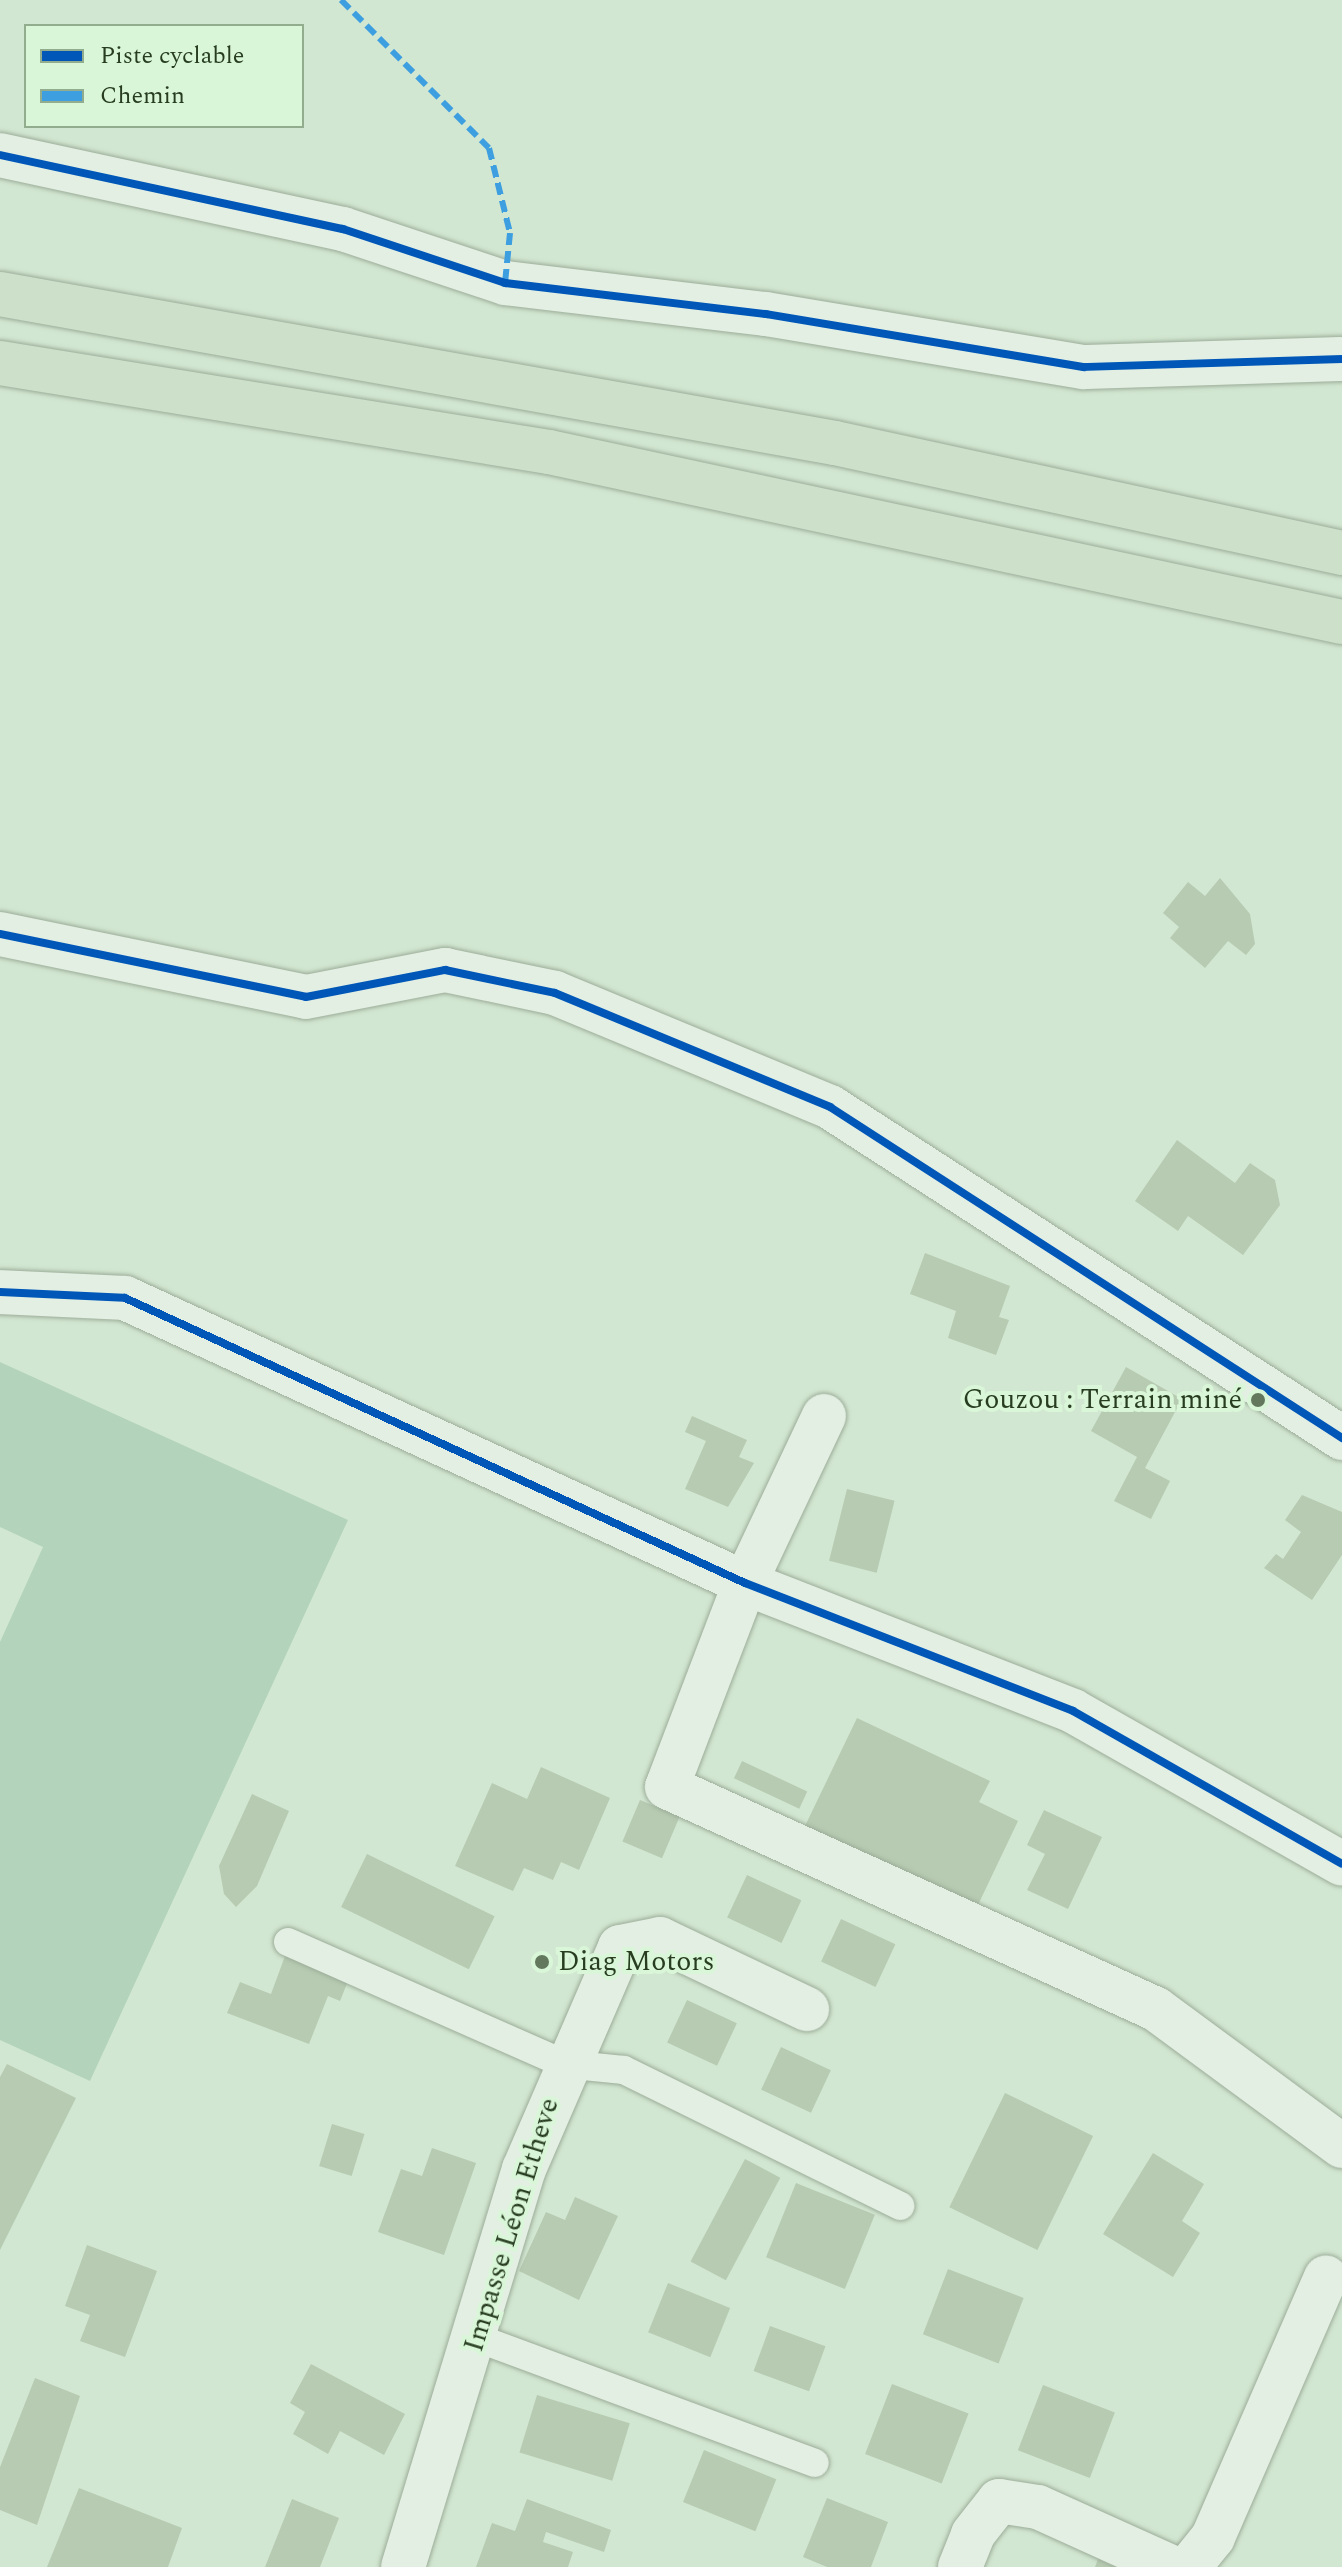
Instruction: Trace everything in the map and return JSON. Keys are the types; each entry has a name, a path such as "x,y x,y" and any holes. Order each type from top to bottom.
{"highway":[{"path":"0,294 835,443 1342,553"},
{"path":"0,363 549,452 1342,622"}],"street":[{"path":"0,155 343,229 505,283 766,314 1084,367 1342,359"},
{"path":"0,934 306,997 445,970 555,993 830,1107 1342,1438"},
{"path":"0,1292 125,1298 745,1583 1073,1711 1342,1864"},
{"path":"824,1416 745,1583 667,1787 1156,2009 1342,2146"},
{"name":"Impasse Léon Etheve","path":"403,2567 477,2338 524,2169 564,2064 620,1947 660,1939 807,2009"},
{"path":"1189,2567 1220,2524 1326,2277"},
{"path":"960,2567 973,2534 999,2501 1038,2507 1171,2567"}],"lane":[{"path":"288,1942 564,2064 624,2070 900,2206"},
{"path":"477,2338 815,2463"}],"green space":[{"path":"0,1362 348,1520 90,2081 0,2040 0,1642 43,1547 0,1527"}],"building":[{"path":"1220,878 1250,914 1255,944 1246,955 1228,941 1205,968 1170,938 1179,927 1163,913 1188,882 1205,896"},
{"path":"1177,1140 1235,1183 1250,1163 1275,1180 1280,1205 1243,1255 1188,1216 1178,1231 1135,1201"},
{"path":"925,1253 1010,1286 999,1317 1009,1320 996,1355 948,1338 956,1311 910,1294"},
{"path":"1126,1367 1182,1399 1145,1468 1170,1481 1151,1519 1114,1501 1137,1457 1091,1431"},
{"path":"692,1416 747,1440 739,1457 754,1463 728,1507 685,1489 706,1441 685,1432"},
{"path":"847,1489 895,1501 877,1573 829,1561"},
{"path":"1302,1495 1342,1512 1342,1555 1312,1600 1264,1568 1276,1554 1283,1559 1301,1532 1285,1520"},
{"path":"857,1718 990,1781 979,1802 1018,1821 977,1907 805,1826"},
{"path":"742,1761 807,1791 799,1809 734,1778"},
{"path":"541,1767 610,1798 579,1870 561,1862 553,1880 524,1868 513,1891 455,1866 492,1783 527,1799"},
{"path":"252,1794 289,1811 257,1886 236,1907 224,1894 219,1866"},
{"path":"640,1800 680,1817 662,1858 622,1841"},
{"path":"1044,1810 1102,1837 1068,1909 1027,1890 1045,1854 1027,1845"},
{"path":"367,1854 495,1916 469,1969 341,1907"},
{"path":"747,1875 801,1900 782,1943 727,1918"},
{"path":"841,1919 895,1944 876,1987 821,1962"},
{"path":"285,1956 348,1981 340,2001 328,1996 309,2044 227,2013 240,1982 271,1994"},
{"path":"687,2000 737,2023 717,2066 667,2043"},
{"path":"781,2047 831,2070 811,2113 761,2090"},
{"path":"7,2064 76,2098 0,2250 0,2077"},
{"path":"1005,2093 1093,2136 1037,2250 949,2207"},
{"path":"332,2124 365,2134 352,2176 319,2166"},
{"path":"432,2148 476,2163 444,2255 378,2232 401,2169 422,2176"},
{"path":"1153,2153 1204,2184 1182,2221 1200,2233 1173,2277 1103,2234"},
{"path":"745,2159 780,2178 726,2280 691,2261"},
{"path":"796,2183 875,2215 845,2289 766,2257"},
{"path":"575,2197 618,2216 579,2300 519,2271 546,2212 565,2220"},
{"path":"87,2245 157,2271 125,2357 80,2341 90,2315 65,2306"},
{"path":"948,2269 1024,2298 999,2363 923,2334"},
{"path":"668,2283 730,2308 710,2357 648,2332"},
{"path":"770,2326 825,2346 809,2391 754,2371"},
{"path":"311,2364 405,2414 384,2455 340,2431 328,2454 293,2434 305,2412 290,2403"},
{"path":"35,2378 80,2396 37,2525 0,2510 0,2467"},
{"path":"892,2384 969,2413 942,2483 865,2454"},
{"path":"1043,2385 1115,2413 1090,2478 1018,2450"},
{"path":"537,2395 630,2423 612,2481 519,2452"},
{"path":"704,2450 776,2479 755,2531 683,2502"},
{"path":"79,2488 182,2528 168,2567 47,2567"},
{"path":"827,2498 888,2522 871,2567 827,2567 803,2557"},
{"path":"292,2499 339,2518 320,2567 265,2567"},
{"path":"527,2499 611,2530 604,2552 546,2532 543,2542 573,2552 568,2567 476,2567 492,2523 515,2531"},
{"path":"1098,2559 1116,2567 1095,2567"}],"marked path":[{"path":"341,0 489,148 510,233 505,283"}],"cycle path":[{"path":"0,155 343,229 505,283 766,314 1084,367 1342,359"},
{"path":"0,934 306,997 445,970 555,993 830,1107 1342,1438"},
{"path":"0,1292 125,1298 745,1583 1073,1711 1342,1864"}],"place":[{"name":"Gouzou : Terrain miné","path":"1258,1400"},
{"name":"Diag Motors","path":"542,1962"}]}
